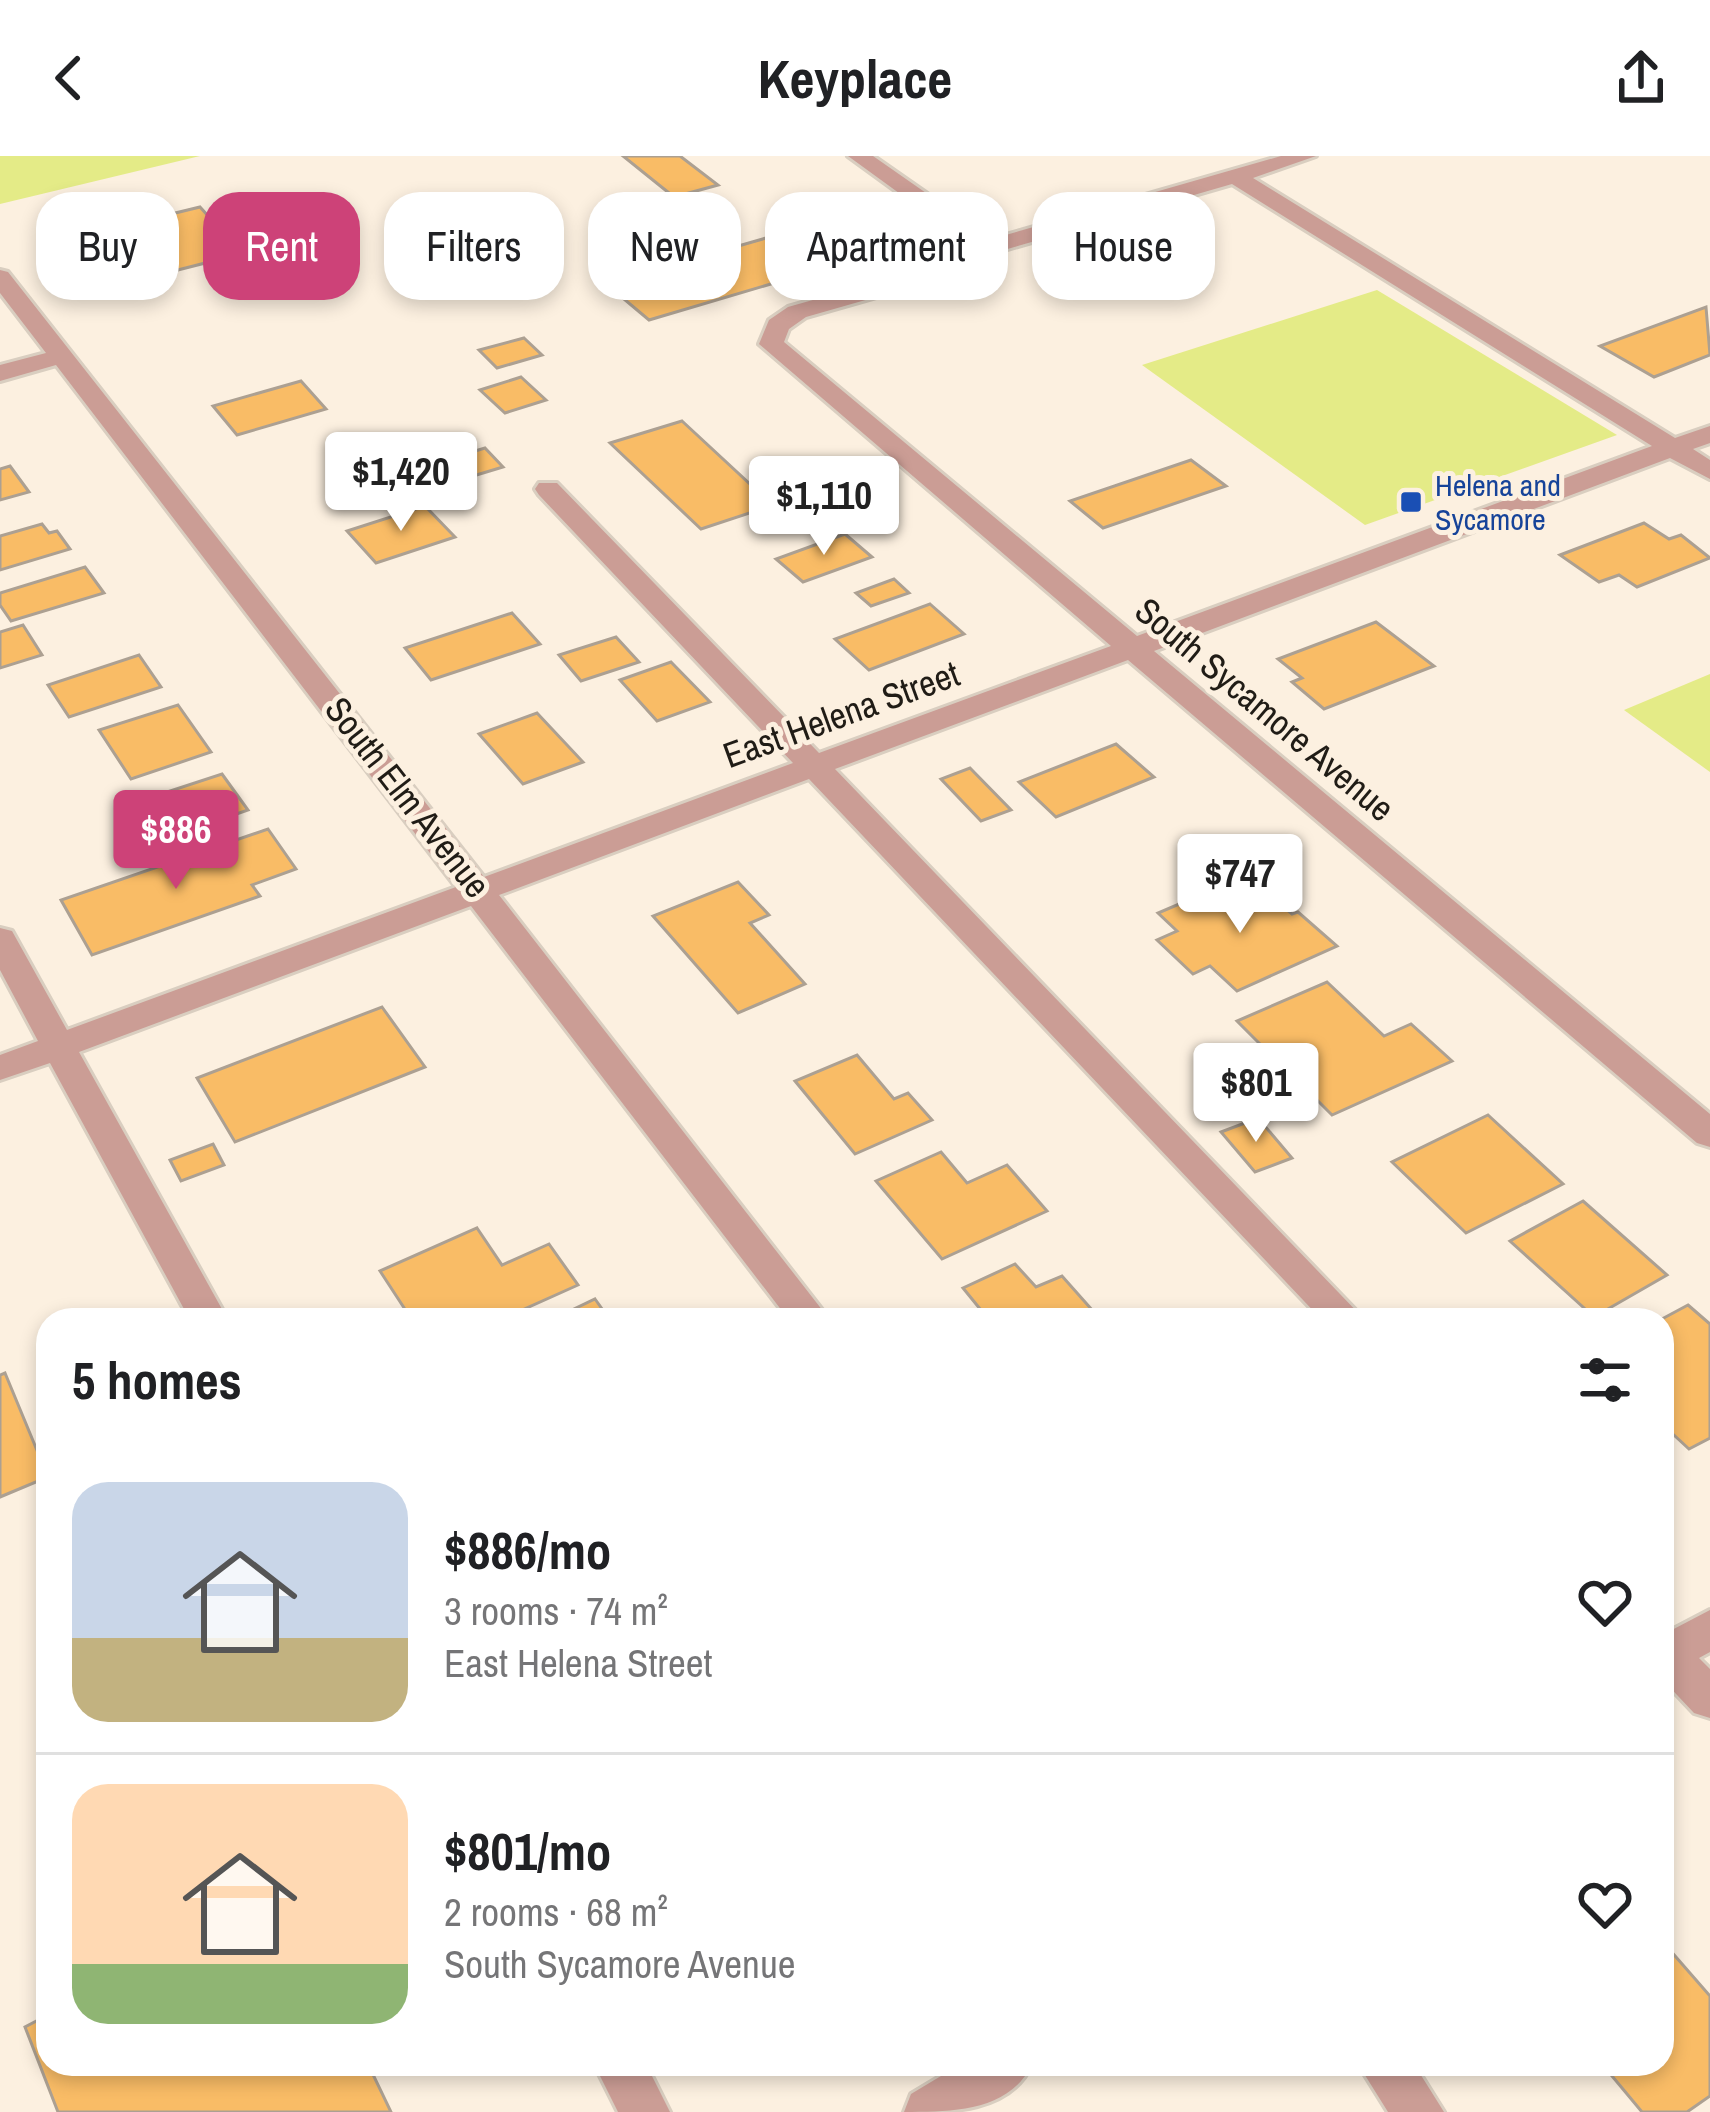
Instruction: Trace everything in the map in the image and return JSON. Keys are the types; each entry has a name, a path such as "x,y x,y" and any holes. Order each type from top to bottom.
{"street":[{"path":"859,156 909,192"},
{"path":"1008,242 1305,156"},
{"path":"1234,176 1710,471"},
{"name":"South Elm Avenue","path":"0,277 802,1308"},
{"name":"South Sycamore Avenue","path":"839,300 797,312 778,325 771,344 1710,1134"},
{"path":"0,373 62,356"},
{"name":"East Helena Street","path":"0,1068 1710,434"},
{"path":"548,489 1334,1308"},
{"path":"0,939 202,1308"},
{"path":"1674,1649 1710,1629"},
{"path":"1674,1664 1710,1699"},
{"path":"626,2076 645,2112"},
{"path":"929,2112 988,2076"},
{"path":"1392,2076 1419,2112"}],"green space":[{"path":"0,156 200,156 36,192 0,204"},
{"path":"1377,290 1617,435 1365,525 1142,365"},
{"path":"1710,674 1710,772 1624,710"}],"building":[{"path":"623,156 680,156 718,185 668,192"},
{"path":"203,210 203,264 179,270 179,212"},
{"path":"765,238 765,286 741,293 741,245"},
{"path":"625,300 717,300 649,320"},
{"path":"1706,307 1710,355 1654,377 1600,346"},
{"path":"524,338 542,355 497,368 479,350"},
{"path":"521,377 546,400 505,413 480,390"},
{"path":"301,381 326,409 237,435 213,406"},
{"path":"682,421 750,484 768,478 792,499 701,529 610,443"},
{"path":"485,448 503,467 450,483 432,464"},
{"path":"1191,460 1226,486 1103,528 1070,501"},
{"path":"10,466 29,492 0,500 0,469"},
{"path":"425,506 455,537 376,563 347,531"},
{"path":"1644,523 1669,539 1681,535 1710,558 1637,587 1619,575 1599,582 1560,555"},
{"path":"42,524 49,533 57,531 70,549 0,570 0,536"},
{"path":"845,534 872,557 803,582 776,559"},
{"path":"85,567 104,593 11,621 0,605 0,593"},
{"path":"894,579 909,593 871,606 856,593"},
{"path":"930,604 964,634 869,670 835,639"},
{"path":"512,613 540,644 431,680 405,648"},
{"path":"1376,622 1434,666 1324,709 1292,682 1302,678 1278,659"},
{"path":"23,625 42,655 0,668 0,632"},
{"path":"616,637 639,662 581,681 559,655"},
{"path":"139,655 161,687 69,717 48,685"},
{"path":"671,662 710,702 657,721 620,680"},
{"path":"178,705 211,752 131,779 99,730"},
{"path":"537,713 583,762 523,784 479,734"},
{"path":"1116,744 1154,777 1056,817 1019,782"},
{"path":"970,768 1011,810 981,821 941,779"},
{"path":"222,774 248,810 151,844 127,805"},
{"path":"268,829 296,869 252,885 260,896 92,955 61,900"},
{"path":"1233,881 1253,898 1267,892 1337,946 1237,991 1210,966 1193,974 1157,940 1177,931 1158,913"},
{"path":"738,882 769,915 750,923 805,984 738,1013 653,916"},
{"path":"1327,982 1384,1036 1411,1024 1452,1061 1332,1115 1316,1099 1281,1115 1237,1070 1271,1055 1237,1021"},
{"path":"382,1007 425,1067 235,1142 197,1078"},
{"path":"857,1055 894,1099 908,1093 932,1120 855,1154 795,1081"},
{"path":"1488,1115 1563,1184 1466,1233 1392,1162"},
{"path":"1258,1118 1292,1158 1255,1172 1221,1132"},
{"path":"213,1144 224,1165 181,1181 170,1160"},
{"path":"941,1152 967,1183 1007,1165 1047,1211 942,1259 876,1181"},
{"path":"1583,1201 1667,1275 1610,1308 1584,1308 1510,1241"},
{"path":"477,1228 502,1265 549,1244 578,1285 527,1308 404,1308 380,1271"},
{"path":"1015,1264 1036,1287 1062,1276 1090,1308 979,1308 963,1288"},
{"path":"595,1299 601,1308 576,1308"},
{"path":"1688,1305 1710,1324 1710,1438 1689,1449 1674,1435 1674,1312"},
{"path":"5,1373 36,1448 36,1482 0,1497 0,1375"},
{"path":"1674,1955 1710,1996 1710,2096 1687,2112 1642,2112 1612,2076 1674,2076"},
{"path":"36,2021 36,2055 25,2027"},
{"path":"44,2076 374,2076 391,2112 58,2112"}],"place":[{"name":"Helena and Sycamore","path":"1411,502"}]}
